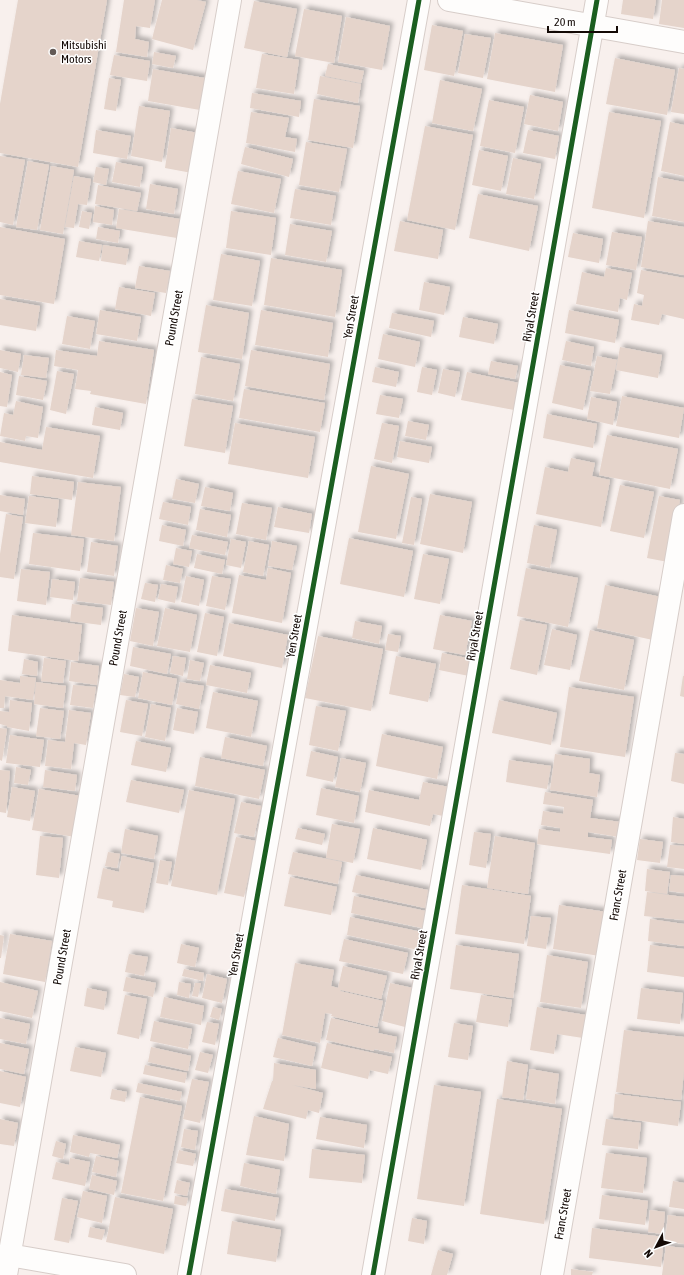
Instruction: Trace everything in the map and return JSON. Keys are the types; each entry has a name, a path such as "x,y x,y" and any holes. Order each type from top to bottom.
{"street":[{"name":"Pound Street","path":"7,1265 230,0"},
{"name":"Yen Street","path":"189,1275 419,0"},
{"path":"449,0 684,42"},
{"name":"Riyal Street","path":"373,1275 597,0"},
{"name":"Franc Street","path":"552,1275 684,515"},
{"path":"7,1265 125,1275"}],"building":[{"name":"Mitsubishi Motors","path":"18,0 107,0 78,167 0,153 0,104"},
{"path":"124,0 155,0 150,28 136,26 135,39 149,42 147,57 116,52"},
{"path":"162,0 197,0 206,2 193,50 152,39"},
{"path":"623,0 656,0 653,19 621,14"},
{"path":"662,0 684,0 684,28 659,24"},
{"path":"254,1 297,9 287,57 244,48"},
{"path":"304,9 342,16 334,63 295,56"},
{"path":"346,17 390,26 382,70 338,62"},
{"path":"432,25 463,31 454,76 424,70"},
{"path":"495,33 563,45 555,92 487,79"},
{"path":"465,34 491,38 483,78 458,73"},
{"path":"154,52 176,56 173,68 152,64"},
{"path":"262,54 299,60 294,94 256,88"},
{"path":"114,55 150,61 147,81 110,75"},
{"path":"615,58 675,70 667,115 606,104"},
{"path":"328,64 364,71 361,83 325,76"},
{"path":"679,68 684,69 684,114 671,112"},
{"path":"153,69 205,78 200,110 148,101"},
{"path":"320,76 361,84 358,103 317,94"},
{"path":"109,78 121,80 116,111 104,109"},
{"path":"440,80 482,89 473,131 432,123"},
{"path":"252,93 301,101 299,117 250,108"},
{"path":"530,95 563,102 558,131 524,124"},
{"path":"314,99 360,106 353,148 308,140"},
{"path":"489,100 524,107 515,153 480,146"},
{"path":"139,106 170,111 162,162 131,156"},
{"path":"251,112 289,118 285,137 297,139 295,152 246,143"},
{"path":"609,112 661,121 644,218 592,208"},
{"path":"670,122 684,125 684,176 661,171"},
{"path":"425,126 473,135 455,230 407,220"},
{"path":"171,128 198,133 192,173 165,168"},
{"path":"96,130 131,136 127,159 93,153"},
{"path":"528,130 559,136 555,159 523,153"},
{"path":"306,142 347,149 339,192 299,185"},
{"path":"245,147 293,159 289,177 241,164"},
{"path":"479,150 508,156 501,191 472,185"},
{"path":"0,156 25,160 13,225 0,222"},
{"path":"513,158 541,164 534,199 506,194"},
{"path":"28,161 49,165 37,230 16,227"},
{"path":"116,162 143,167 140,187 112,182"},
{"path":"51,166 74,170 63,234 40,230"},
{"path":"96,167 109,169 106,185 93,182"},
{"path":"238,171 281,179 274,213 231,204"},
{"path":"74,176 91,179 87,205 78,204 74,228 65,227"},
{"path":"658,177 684,182 684,222 652,216"},
{"path":"150,184 178,189 174,214 146,209"},
{"path":"98,185 141,193 137,211 95,204"},
{"path":"295,189 336,196 331,225 290,218"},
{"path":"478,194 538,206 529,251 469,238"},
{"path":"95,206 114,210 112,225 93,222"},
{"path":"119,209 186,220 183,239 116,228"},
{"path":"82,211 92,213 89,229 79,227"},
{"path":"231,211 276,218 271,255 226,248"},
{"path":"400,221 443,230 438,259 394,251"},
{"path":"648,221 684,227 684,275 641,267"},
{"path":"290,224 332,231 326,262 285,255"},
{"path":"0,227 65,239 54,304 0,295"},
{"path":"98,227 120,231 118,243 96,239"},
{"path":"612,232 642,237 636,270 606,265"},
{"path":"573,233 603,239 599,263 568,257"},
{"path":"79,241 102,245 99,261 76,257"},
{"path":"103,245 129,249 126,265 101,261"},
{"path":"221,254 260,261 252,306 213,300"},
{"path":"271,258 342,270 335,317 264,305"},
{"path":"139,266 170,271 166,293 135,288"},
{"path":"606,268 632,273 627,300 620,298 618,312 576,304 582,272 604,277"},
{"path":"641,270 684,278 684,319 662,314 659,325 631,320 634,304 642,306 644,295 637,293"},
{"path":"424,282 450,287 444,315 419,310"},
{"path":"119,287 155,293 151,316 115,309"},
{"path":"0,299 40,306 36,331 0,325"},
{"path":"206,305 249,313 242,359 198,352"},
{"path":"100,310 141,317 137,341 96,334"},
{"path":"261,310 333,323 328,357 255,345"},
{"path":"569,310 619,320 615,343 565,333"},
{"path":"392,313 434,321 431,337 389,328"},
{"path":"67,316 95,321 90,349 62,344"},
{"path":"463,317 498,324 494,344 459,337"},
{"path":"383,334 420,342 415,367 378,359"},
{"path":"99,341 154,350 146,404 90,394 91,391 75,389 78,370 54,366 56,350 97,356"},
{"path":"566,341 594,347 591,366 562,360"},
{"path":"620,347 662,355 658,378 616,370"},
{"path":"0,350 21,354 18,372 0,368"},
{"path":"251,350 330,364 324,400 245,386"},
{"path":"24,355 49,358 46,378 21,375"},
{"path":"597,356 617,360 610,394 590,391"},
{"path":"201,357 240,364 233,401 195,394"},
{"path":"491,361 518,366 515,379 488,374"},
{"path":"560,365 591,371 583,410 552,403"},
{"path":"375,367 399,372 396,387 372,382"},
{"path":"422,367 437,370 432,395 417,392"},
{"path":"443,369 460,372 455,397 438,393"},
{"path":"57,371 74,374 66,414 50,410"},
{"path":"0,372 12,375 7,407 0,406"},
{"path":"467,372 519,383 514,410 461,400"},
{"path":"19,376 47,381 43,400 16,395"},
{"path":"244,389 325,403 320,432 239,418"},
{"path":"380,395 403,399 399,418 376,414"},
{"path":"622,396 684,408 679,438 616,426"},
{"path":"591,397 617,402 613,425 587,419"},
{"path":"192,399 233,406 225,453 184,446"},
{"path":"16,401 43,407 38,438 26,436 25,441 0,436 4,413 13,415"},
{"path":"95,407 123,413 120,430 92,425"},
{"path":"547,414 597,424 593,448 543,438"},
{"path":"408,421 429,425 426,440 405,436"},
{"path":"235,423 315,437 308,478 228,464"},
{"path":"382,423 399,426 392,463 374,459"},
{"path":"46,427 100,436 93,478 0,462 0,442 42,450"},
{"path":"607,435 678,449 670,489 599,475"},
{"path":"400,441 432,447 429,463 397,457"},
{"path":"571,458 595,463 592,476 610,480 601,527 536,514 545,467 568,472"},
{"path":"371,466 409,474 396,539 358,532"},
{"path":"32,476 74,482 72,500 30,494"},
{"path":"176,479 199,484 195,503 172,499"},
{"path":"78,482 121,487 114,541 71,535"},
{"path":"620,485 654,492 644,538 610,531"},
{"path":"205,487 233,493 230,511 201,506"},
{"path":"430,494 472,502 463,553 420,544"},
{"path":"0,495 25,499 23,515 0,511"},
{"path":"29,496 59,500 56,527 25,523"},
{"path":"659,496 680,500 668,562 647,558"},
{"path":"411,497 422,499 414,545 402,543"},
{"path":"163,502 191,507 188,525 159,519"},
{"path":"242,503 272,508 266,540 236,534"},
{"path":"278,507 312,514 309,533 274,527"},
{"path":"200,509 231,515 227,537 196,530"},
{"path":"6,514 23,517 14,579 0,577 0,554"},
{"path":"162,525 186,530 183,546 159,541"},
{"path":"534,525 557,530 550,568 527,563"},
{"path":"33,533 84,539 80,571 29,564"},
{"path":"192,535 228,542 225,555 189,548"},
{"path":"349,538 413,551 404,597 340,584"},
{"path":"231,539 246,542 241,568 226,565"},
{"path":"249,541 269,545 263,576 243,572"},
{"path":"272,541 297,546 292,570 268,566"},
{"path":"91,542 118,546 114,576 87,572"},
{"path":"176,548 192,551 189,567 173,564"},
{"path":"197,554 225,560 222,574 194,568"},
{"path":"423,554 449,559 440,604 414,599"},
{"path":"166,565 183,569 180,583 163,580"},
{"path":"268,568 291,573 282,623 232,613 239,575 266,580"},
{"path":"526,568 578,578 568,627 517,616"},
{"path":"21,569 50,572 46,605 17,601"},
{"path":"186,576 204,580 199,606 181,602"},
{"path":"212,576 231,579 225,610 206,606"},
{"path":"80,578 114,582 111,605 77,601"},
{"path":"52,579 75,582 73,600 50,597"},
{"path":"145,583 158,585 155,602 141,599"},
{"path":"161,584 178,587 175,603 158,599"},
{"path":"605,585 661,597 653,640 597,628"},
{"path":"72,604 103,608 101,625 70,621"},
{"path":"136,608 159,612 153,646 130,641"},
{"path":"165,608 197,615 190,652 157,646"},
{"path":"205,613 224,617 217,656 197,652"},
{"path":"12,615 82,625 78,661 8,651"},
{"path":"440,615 472,621 465,655 433,649"},
{"path":"520,620 547,625 537,675 510,669"},
{"path":"355,621 382,626 379,644 352,638"},
{"path":"229,623 288,635 282,668 223,656"},
{"path":"552,629 577,635 570,670 544,665"},
{"path":"590,630 634,640 624,690 579,681"},
{"path":"388,634 401,636 398,652 385,650"},
{"path":"318,636 383,649 371,711 305,698"},
{"path":"133,647 171,654 167,674 130,666"},
{"path":"442,653 472,659 469,676 439,670"},
{"path":"173,656 186,658 183,676 170,673"},
{"path":"396,656 436,664 428,702 389,694"},
{"path":"44,658 66,661 63,683 41,681"},
{"path":"24,659 38,662 37,676 22,674"},
{"path":"190,660 204,663 200,681 187,679"},
{"path":"71,662 99,666 97,685 69,681"},
{"path":"210,665 251,673 247,693 206,685"},
{"path":"143,672 177,679 172,705 138,698"},
{"path":"124,674 139,677 135,697 120,695"},
{"path":"20,676 36,678 33,700 5,696 4,708 0,708 0,680 20,683"},
{"path":"684,676 684,697 680,696"},
{"path":"36,682 66,686 63,708 34,704"},
{"path":"180,682 204,686 199,709 176,704"},
{"path":"73,685 96,687 93,708 70,705"},
{"path":"569,687 634,697 625,757 560,747"},
{"path":"213,692 258,701 251,737 206,728"},
{"path":"10,700 32,703 29,731 7,727 0,724 0,711 9,712"},
{"path":"126,700 148,704 142,736 120,732"},
{"path":"499,700 557,713 551,745 492,733"},
{"path":"151,704 171,708 165,741 145,737"},
{"path":"316,706 346,711 338,751 309,745"},
{"path":"40,708 64,711 60,739 36,736"},
{"path":"177,708 198,712 194,734 173,730"},
{"path":"69,710 91,713 86,745 74,743 71,769 45,766 48,740 65,742"},
{"path":"0,728 7,729 2,761 0,760"},
{"path":"382,734 443,747 437,779 376,766"},
{"path":"10,735 44,740 40,767 6,763"},
{"path":"225,737 267,746 263,766 221,758"},
{"path":"136,741 171,748 166,772 131,765"},
{"path":"311,751 338,757 333,782 306,776"},
{"path":"675,753 684,754 684,784 671,781"},
{"path":"555,754 590,759 589,773 600,775 597,797 550,790"},
{"path":"200,757 265,770 259,799 195,786"},
{"path":"341,758 366,763 360,792 335,787"},
{"path":"509,760 551,766 547,789 506,782"},
{"path":"16,767 31,770 28,785 14,783"},
{"path":"0,770 10,771 6,813 0,812"},
{"path":"45,770 77,775 75,791 43,787"},
{"path":"131,780 184,790 179,813 126,802"},
{"path":"423,782 449,787 443,816 433,814 430,826 365,812 369,790 419,800"},
{"path":"12,787 35,791 30,821 7,817"},
{"path":"321,788 359,796 354,823 316,815"},
{"path":"39,789 81,796 75,837 32,830"},
{"path":"189,790 235,799 217,895 171,886"},
{"path":"545,792 593,800 590,818 621,822 619,837 588,832 588,837 612,840 610,854 537,844 539,829 560,832 560,828 541,825 543,811 563,814 564,807 543,804"},
{"path":"241,802 261,806 254,837 234,833"},
{"path":"673,817 684,819 684,844 671,842"},
{"path":"332,824 360,829 353,863 326,858"},
{"path":"298,828 325,834 322,845 295,839"},
{"path":"373,828 427,840 421,870 367,859"},
{"path":"125,829 158,836 154,859 121,853"},
{"path":"474,832 491,834 486,868 469,865"},
{"path":"40,836 63,838 59,878 36,875"},
{"path":"495,836 535,843 528,894 487,888"},
{"path":"236,837 256,841 244,897 224,893"},
{"path":"640,839 663,842 660,863 637,860"},
{"path":"670,845 684,846 684,869 667,867"},
{"path":"108,852 120,854 117,868 105,866"},
{"path":"293,852 342,862 338,884 288,874"},
{"path":"122,856 154,863 144,913 112,907 113,901 97,898 103,868 119,872"},
{"path":"160,860 172,862 168,885 156,883"},
{"path":"647,869 670,872 667,894 645,891"},
{"path":"356,875 428,890 425,908 352,892"},
{"path":"671,875 684,876 684,893 669,891"},
{"path":"290,877 337,887 331,915 284,906"},
{"path":"462,885 531,896 524,944 455,934"},
{"path":"647,892 684,897 684,920 644,916"},
{"path":"354,896 426,911 422,928 351,913"},
{"path":"559,905 607,912 600,956 553,949"},
{"path":"531,916 551,918 546,949 527,946"},
{"path":"350,917 422,932 418,950 347,935"},
{"path":"650,919 684,924 684,946 648,941"},
{"path":"10,934 52,941 45,982 3,974"},
{"path":"0,935 4,936 1,958 0,958"},
{"path":"344,939 408,953 403,974 339,961"},
{"path":"181,944 199,948 195,967 177,963"},
{"path":"456,945 519,954 513,998 450,989"},
{"path":"650,945 684,949 684,977 647,972"},
{"path":"129,954 148,957 144,976 125,972"},
{"path":"547,955 588,962 581,1008 540,1002"},
{"path":"295,963 334,970 331,986 338,988 343,966 387,976 381,999 340,991 383,1001 377,1027 331,1016 332,1014 325,1013 320,1043 282,1035"},
{"path":"184,969 204,973 203,981 182,976"},
{"path":"207,974 227,979 222,1003 202,998"},
{"path":"126,977 156,983 153,997 123,991"},
{"path":"0,982 38,991 32,1018 0,1011"},
{"path":"179,982 191,984 189,998 177,995"},
{"path":"195,983 201,983 198,997 192,996"},
{"path":"390,983 413,988 405,1027 382,1021"},
{"path":"87,988 107,992 104,1010 84,1006"},
{"path":"641,988 683,993 680,1024 637,1019"},
{"path":"125,995 147,999 139,1039 117,1034"},
{"path":"481,995 512,1000 508,1027 476,1022"},
{"path":"164,997 204,1006 201,1025 160,1017"},
{"path":"213,1007 222,1009 219,1020 210,1017"},
{"path":"537,1007 586,1015 583,1038 557,1034 554,1054 530,1050"},
{"path":"0,1018 30,1024 26,1044 0,1039"},
{"path":"331,1018 379,1029 378,1033 397,1037 394,1053 374,1049 374,1051 326,1040"},
{"path":"154,1021 192,1029 188,1049 150,1041"},
{"path":"207,1022 219,1024 215,1045 202,1042"},
{"path":"454,1023 473,1026 468,1060 448,1057"},
{"path":"624,1030 684,1037 684,1071 681,1100 616,1092"},
{"path":"278,1038 316,1047 312,1066 273,1057"},
{"path":"0,1043 29,1049 24,1074 0,1069"},
{"path":"327,1043 392,1057 388,1074 370,1070 368,1079 321,1068"},
{"path":"75,1047 106,1053 101,1077 70,1071"},
{"path":"151,1047 191,1056 188,1071 148,1062"},
{"path":"200,1052 213,1055 208,1073 195,1070"},
{"path":"507,1061 528,1065 523,1100 502,1097"},
{"path":"274,1063 316,1070 316,1089 292,1085 323,1093 319,1113 308,1110 306,1119 263,1109 273,1081"},
{"path":"145,1065 187,1073 185,1083 143,1074"},
{"path":"530,1069 559,1074 555,1104 526,1099"},
{"path":"0,1071 26,1077 20,1107 0,1103"},
{"path":"192,1079 209,1082 200,1123 183,1119"},
{"path":"138,1083 182,1092 180,1101 136,1092"},
{"path":"434,1085 481,1092 464,1206 417,1199"},
{"path":"112,1089 127,1092 125,1102 110,1099"},
{"path":"615,1094 681,1102 678,1126 613,1117"},
{"path":"140,1097 182,1106 163,1201 121,1193"},
{"path":"497,1099 562,1109 544,1224 480,1214"},
{"path":"254,1116 289,1124 284,1161 246,1155"},
{"path":"320,1117 367,1125 364,1148 316,1139"},
{"path":"0,1119 18,1123 14,1146 0,1144"},
{"path":"606,1119 641,1123 638,1149 602,1145"},
{"path":"184,1129 198,1131 195,1150 181,1147"},
{"path":"73,1135 120,1145 117,1158 90,1153 89,1157 70,1152"},
{"path":"56,1141 66,1144 63,1159 52,1156"},
{"path":"312,1149 365,1155 362,1183 309,1178"},
{"path":"179,1150 196,1154 193,1166 176,1163"},
{"path":"606,1153 647,1158 643,1193 601,1188"},
{"path":"96,1156 119,1161 116,1177 92,1172"},
{"path":"70,1158 90,1162 85,1186 52,1179 56,1162 69,1165"},
{"path":"244,1163 280,1170 276,1194 240,1186"},
{"path":"92,1175 117,1181 114,1195 89,1189"},
{"path":"177,1180 190,1183 187,1196 174,1193"},
{"path":"673,1181 684,1183 684,1209 669,1207"},
{"path":"225,1189 279,1198 275,1221 221,1211"},
{"path":"83,1191 107,1196 102,1223 77,1217"},
{"path":"602,1195 648,1201 645,1225 599,1219"},
{"path":"175,1196 188,1198 186,1206 174,1204"},
{"path":"115,1197 173,1209 164,1254 106,1242"},
{"path":"62,1198 78,1201 69,1243 54,1240"},
{"path":"650,1210 665,1212 663,1234 648,1232"},
{"path":"668,1215 684,1217 684,1244 665,1241"},
{"path":"412,1218 427,1221 424,1244 408,1241"},
{"path":"232,1221 281,1230 276,1262 227,1254"},
{"path":"90,1227 105,1230 102,1240 88,1237"},
{"path":"592,1228 664,1237 661,1267 589,1258"},
{"path":"666,1246 684,1248 684,1275 662,1275"},
{"path":"438,1250 453,1254 447,1275 431,1275"},
{"path":"571,1269 593,1272 592,1275 571,1275"}],"cycle path":[{"path":"189,1275 419,0"},
{"path":"373,1275 597,0"}],"place":[{"name":"Mitsubishi Motors","path":"53,52"}]}
